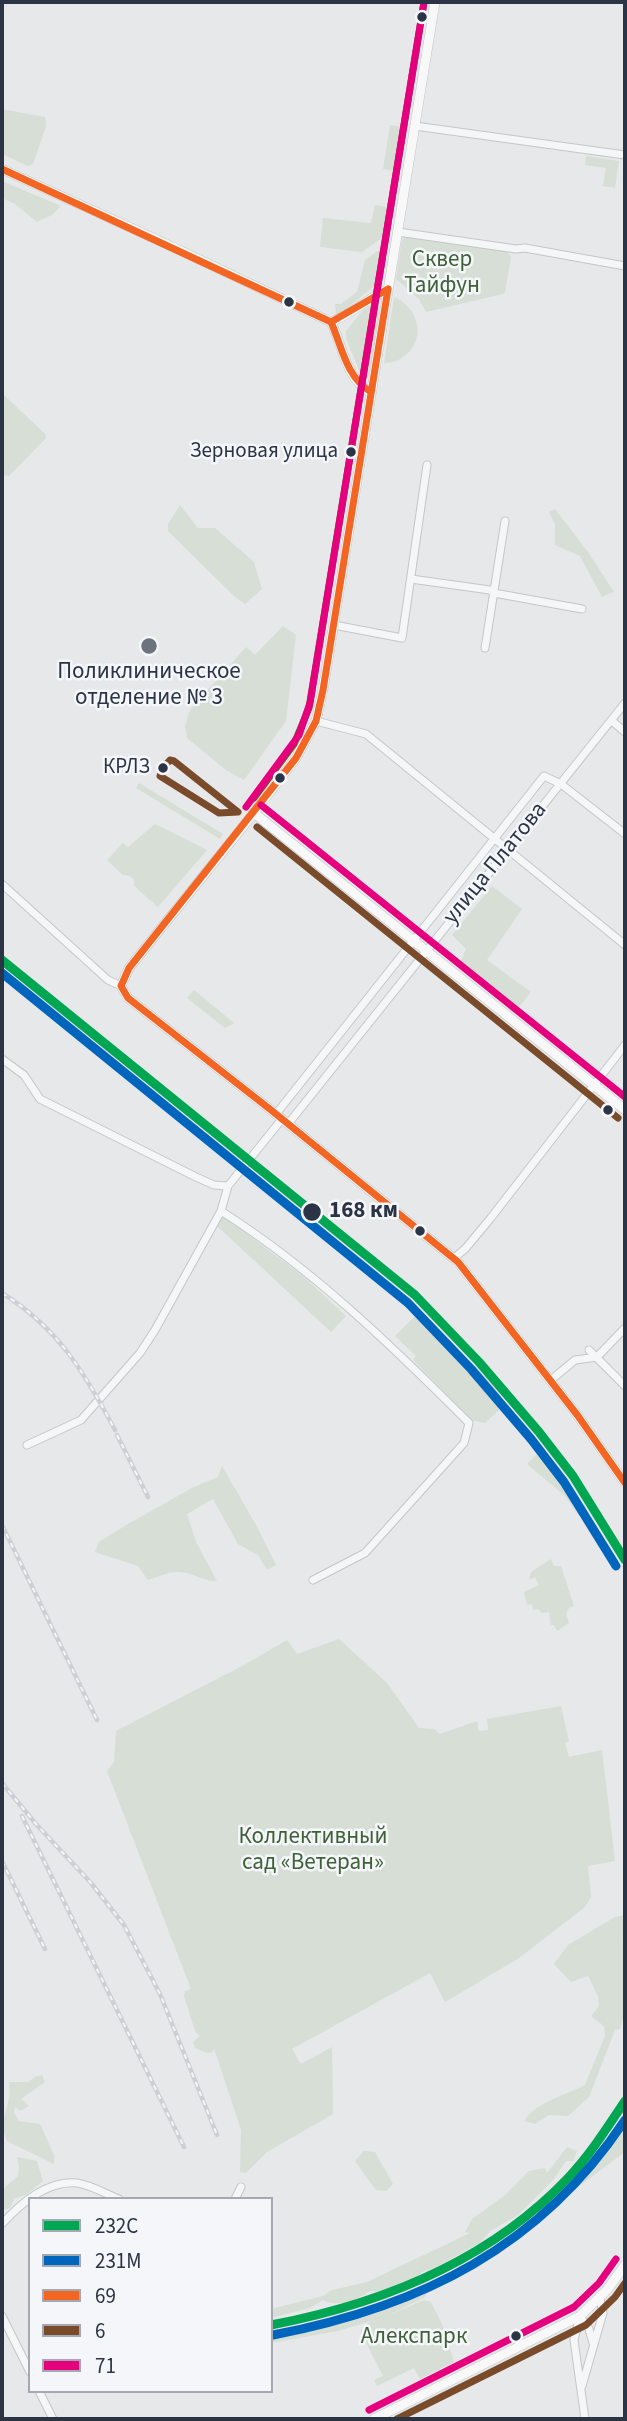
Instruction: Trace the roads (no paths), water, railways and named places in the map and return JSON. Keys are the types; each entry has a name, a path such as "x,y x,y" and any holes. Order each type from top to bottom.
{"main road":[{"path":"435,2 316,721 296,758 130,968 121,986 128,998 454,1258 551,1380 625,1483"},
{"path":"2,169 162,241 331,323 354,377 371,392"},
{"path":"340,341 342,323 371,298 388,289"},
{"path":"331,323 358,308"},
{"path":"254,813 625,1110"},
{"path":"374,2419 580,2316 600,2299 625,2265"}],"street":[{"path":"415,126 625,155"},
{"path":"398,232 524,248 625,266"},
{"path":"334,625 402,638 427,465"},
{"path":"485,648 505,521"},
{"path":"411,579 490,590 494,593 582,609"},
{"name":"улица Платова","path":"282,1119 426,951 625,703"},
{"path":"316,721 366,734 625,944"},
{"path":"612,721 625,732"},
{"name":"улица Платова","path":"282,1119 414,941 544,776 561,784"},
{"path":"561,784 625,834"},
{"path":"2,884 108,980 121,986"},
{"path":"454,1258 490,1219 625,1045"},
{"path":"2,1059 23,1075 40,1099 175,1168 214,1185 228,1186"},
{"path":"27,1445 81,1420 140,1353 221,1211 228,1186 282,1119"},
{"path":"221,1211 307,1272 406,1360 469,1423 464,1443 365,1553 313,1580"},
{"path":"551,1380 575,1360 597,1357 625,1328"},
{"path":"589,1350 625,1386"},
{"path":"30,2197 57,2184 78,2183 114,2197"},
{"path":"236,2197 241,2187"},
{"path":"2,2224 28,2199"},
{"path":"581,2390 603,2313 600,2299"},
{"path":"2,2316 28,2368"},
{"path":"580,2316 589,2329 593,2343"},
{"path":"580,2316 574,2340 585,2419"},
{"path":"559,2328 574,2340"},
{"path":"575,2351 591,2353"},
{"path":"40,2393 53,2419"}],"railway":[{"path":"2,1293 55,1337 81,1371 115,1430"},
{"path":"117,1435 148,1497"},
{"path":"2,1525 97,1720"},
{"path":"2,1783 91,1883 124,1925 160,1994 217,2135"},
{"path":"22,1816 184,2147"},
{"path":"2,1861 45,1949"}],"place":[{"name":"Зерновая улица","path":"351,452"},
{"name":"Поликлиническое отделение № 3","path":"149,646"},
{"name":"КРЛЗ","path":"163,768"},
{"name":"168 км","path":"312,1212"}],"park label":[{"name":"Сквер Тайфун","path":"442,274"},
{"name":"Коллективный сад «Ветеран»","path":"313,1851"},
{"name":"Алекспарк","path":"414,2338"}]}
